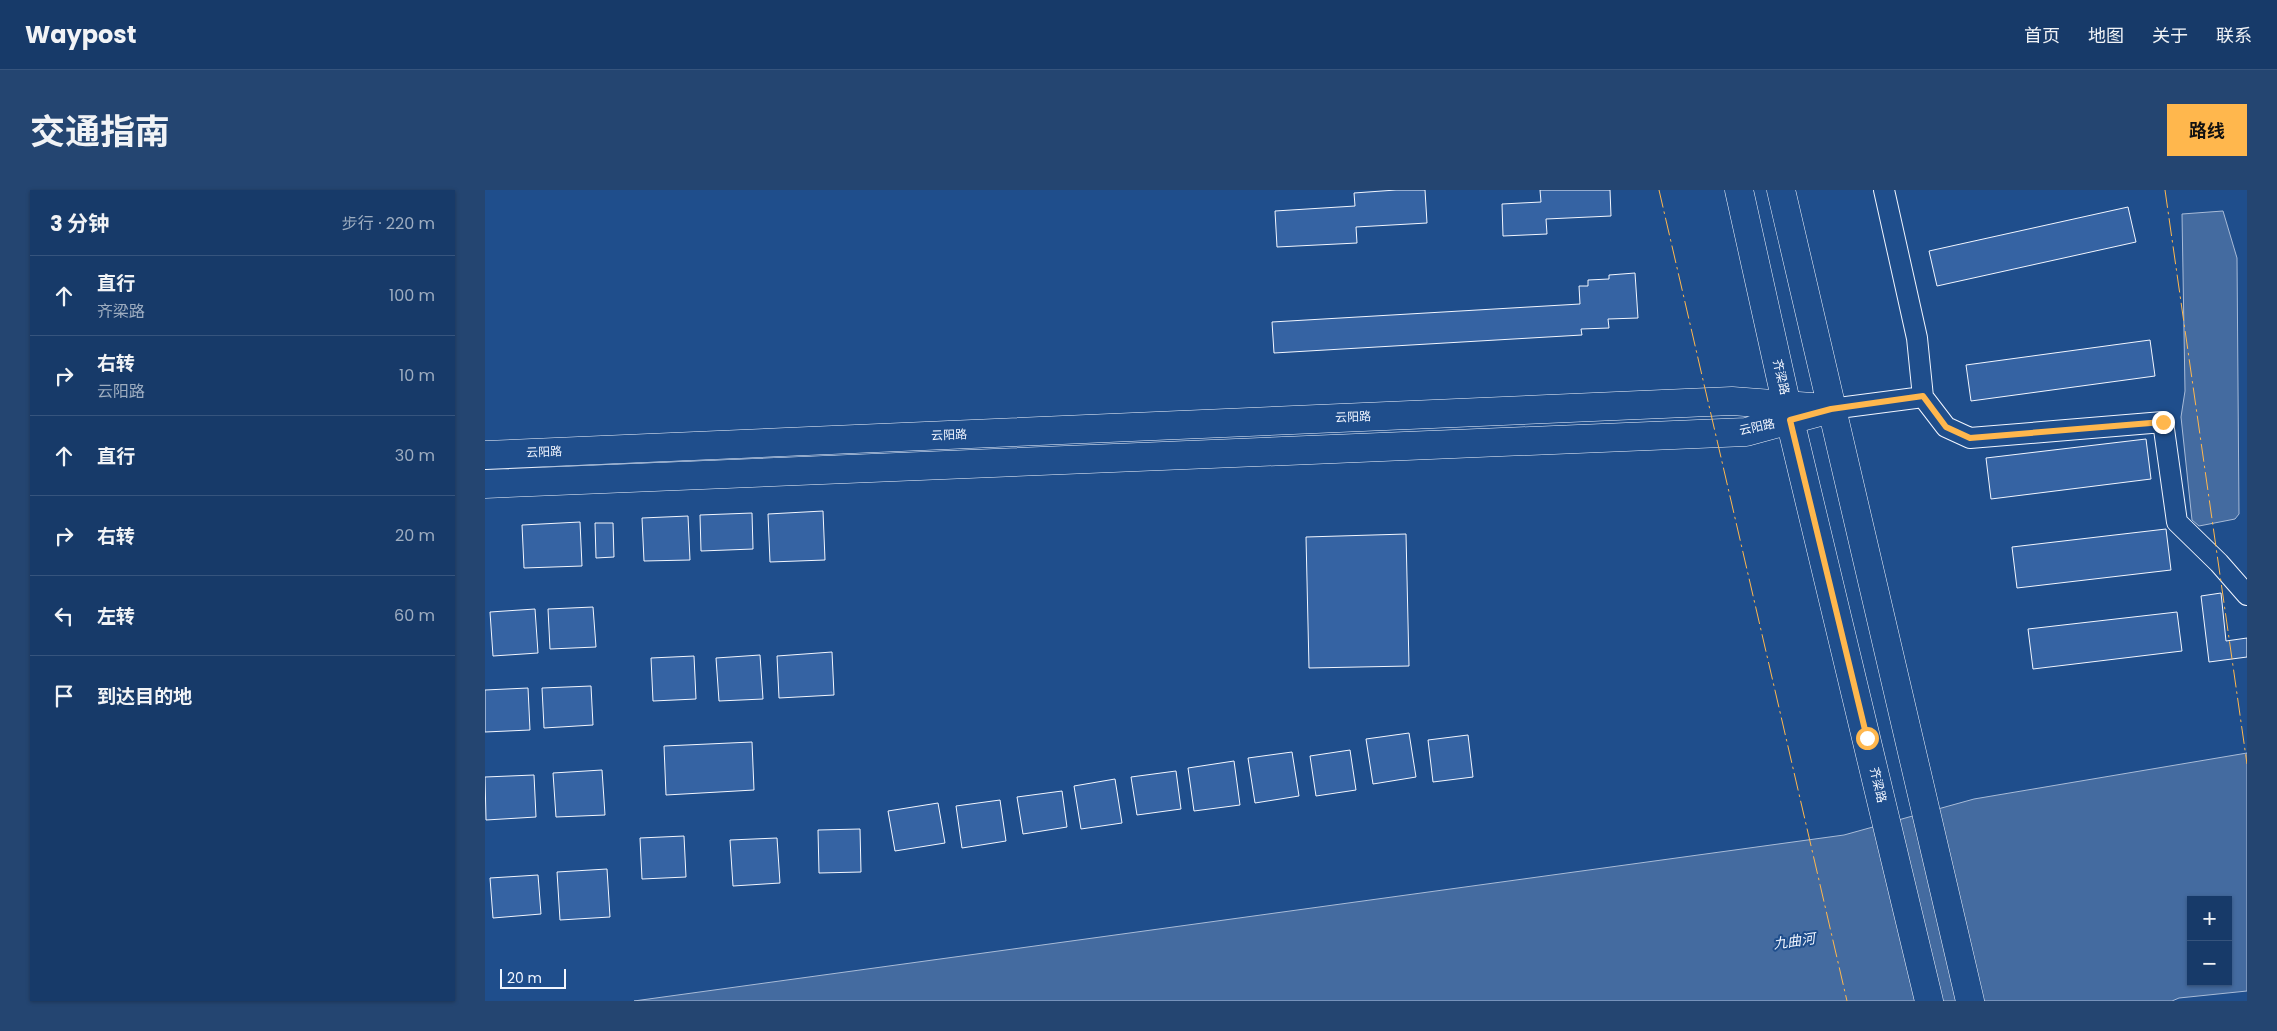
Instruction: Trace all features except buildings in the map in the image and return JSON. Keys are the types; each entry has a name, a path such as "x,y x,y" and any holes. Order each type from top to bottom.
{"street":[{"name":"齐梁路","path":"1739,190 1789,412 1929,1001"},
{"path":"1781,190 1970,1001"},
{"path":"1884,190 1917,338 1923,396 1946,427 1970,438 2163,422 2177,522 2219,562 2247,595"},
{"path":"1831,409 1923,396"},
{"name":"云阳路","path":"485,455 1722,401 1789,412 1831,409"},
{"name":"云阳路","path":"485,484 1746,432 1789,412"}],"water":[{"path":"2223,211 2237,258 2239,514 2235,519 2199,526 2192,520 2181,417 2185,391 2182,214"},
{"name":"九曲河","path":"2247,753 2247,991 2179,998 2172,1001 634,1001 1844,835 1974,799"}],"power":[{"path":"1659,190 1847,1001"},
{"path":"2165,190 2247,764"}],"route":[{"path":"1867,738 1790,420 1831,409 1923,396 1946,427 1970,438 2163,422"}]}
